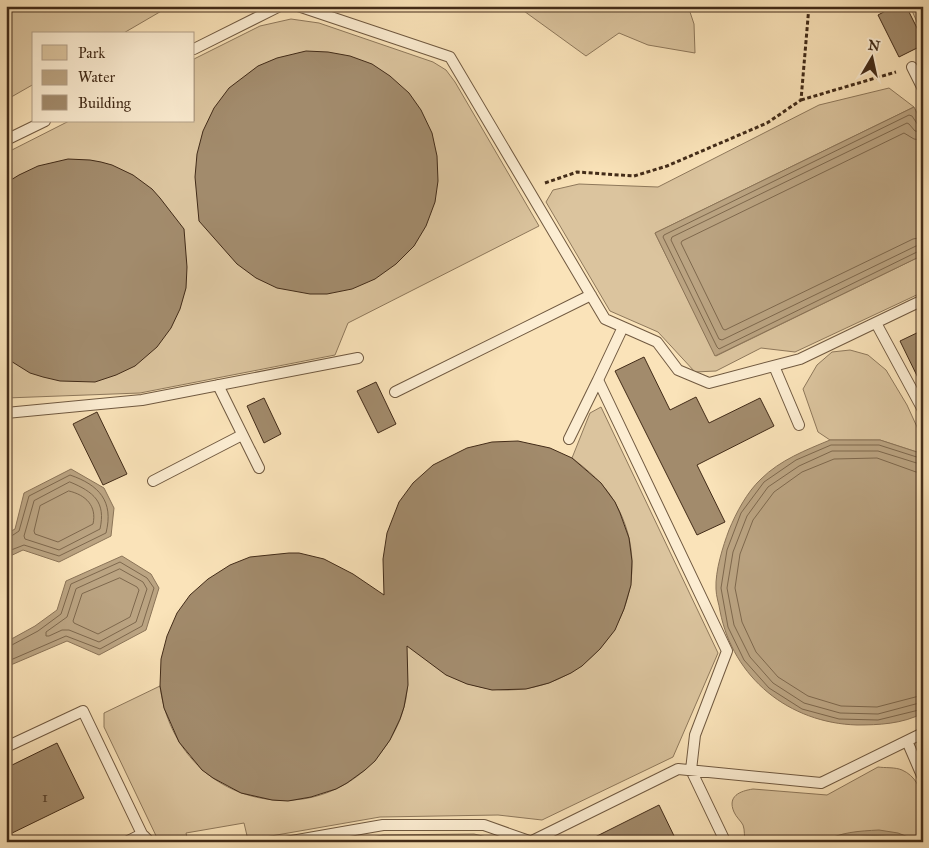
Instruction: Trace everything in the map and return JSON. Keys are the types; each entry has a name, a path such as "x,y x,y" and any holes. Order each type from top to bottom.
{"lane":[{"path":"195,48 280,6"},
{"path":"298,6 450,57 606,319 657,342 678,370 709,383 800,359 923,300"},
{"path":"912,67 923,88"},
{"path":"6,140 43,122"},
{"path":"395,392 591,295"},
{"path":"876,323 923,410"},
{"path":"568,439 623,327"},
{"path":"6,414 142,400 358,358"},
{"path":"774,366 799,425"},
{"path":"598,380 727,651 695,735 691,770 724,839 723,842"},
{"path":"218,385 259,468"},
{"path":"153,481 242,434"},
{"path":"6,747 82,711 142,834 150,842"},
{"path":"286,842 383,825 484,825 532,841 678,769 821,783 923,733"},
{"path":"907,741 923,778"},
{"path":"126,842 142,834"}],"path":[{"path":"801,100 809,6"},
{"path":"528,189 577,172 634,176 667,166 768,123 801,100 912,67"}],"green space":[{"path":"6,6 170,6 125,32 32,32 32,85 6,100"},
{"path":"517,6 688,6 694,24 695,53 648,45 619,33 586,56"},
{"path":"910,6 923,6 923,36"},
{"path":"291,19 319,23 433,62 446,70 455,82 539,226 348,323 335,355 140,393 6,398 6,153 67,122 195,122 195,58 260,26"},
{"path":"889,88 914,107 655,233 716,356 923,255 923,292 795,352 761,348 716,371 695,372 658,332 610,311 546,202 553,190 579,184 658,187 819,105"},
{"path":"850,350 868,355 886,370 907,405 923,440 923,454 880,440 830,440 818,432 803,389 817,365 832,352"},
{"path":"601,407 718,653 673,757 542,820 498,815 380,817 248,840 244,823 186,833 188,842 159,842 104,727 104,713 160,686 166,712 176,736 190,756 207,774 228,787 251,796 276,800 303,799 326,793 347,783 366,769 386,746 398,725 406,699 405,646 409,642 430,662 453,677 479,687 508,690 542,685 572,672 597,652 616,626 628,597 632,565 628,533 614,501 595,478 572,458 590,413"},
{"path":"878,767 902,770 917,783 923,802 923,842 830,837 823,842 745,842 743,825 732,806 734,798 739,793 753,789 827,795"},
{"path":"474,834 500,842 342,842 383,835"}],"water":[{"path":"914,107 923,125 923,255 715,356 655,233"},
{"path":"830,440 880,440 923,454 923,713 907,720 873,725 857,725 832,722 809,716 787,706 751,676 737,657 727,635 720,611 716,589 720,559 729,530 747,496 756,484 776,466"},
{"path":"71,469 104,488 114,508 111,536 59,562 23,550 6,558 6,534 15,529 24,493"},
{"path":"122,556 151,574 159,588 146,630 99,655 67,641 6,667 6,642 35,626 57,610 66,581"},
{"path":"879,830 898,833 921,842 823,842 843,834"}],"building":[{"path":"895,6 906,6 923,40 923,45 899,57 878,15"},
{"path":"306,51 350,56 372,64 390,76 409,93 421,110 432,133 437,156 438,181 435,202 426,226 414,246 396,264 375,279 352,289 327,294 310,294 277,288 256,278 237,264 199,221 195,177 197,154 203,131 214,108 229,88 258,66 277,58"},
{"path":"68,159 101,162 133,175 152,189 184,229 187,267 186,288 180,309 171,328 157,347 135,366 95,382 60,381 43,377 30,373 6,358 6,183 38,166"},
{"path":"923,330 923,388 900,341"},
{"path":"644,357 670,410 696,397 709,423 760,398 774,426 697,465 725,522 697,535 615,371"},
{"path":"376,382 396,424 378,433 357,391"},
{"path":"264,398 281,434 264,443 247,406"},
{"path":"97,412 127,474 103,485 73,424"},
{"path":"518,441 550,448 572,458 601,483 615,502 620,513 629,538 632,561 631,585 615,630 600,649 582,666 549,683 526,689 492,690 467,684 446,675 407,646 408,685 400,719 390,740 375,761 347,783 336,789 311,797 288,801 272,800 241,793 202,770 179,742 164,708 160,686 161,659 167,636 177,613 190,595 208,579 230,565 250,557 299,553 324,559 353,574 384,595 383,559 387,533 399,502 413,483 433,465 467,448 492,442"},
{"path":"57,743 84,798 6,836 6,768"},
{"path":"659,805 677,842 585,842"}]}
